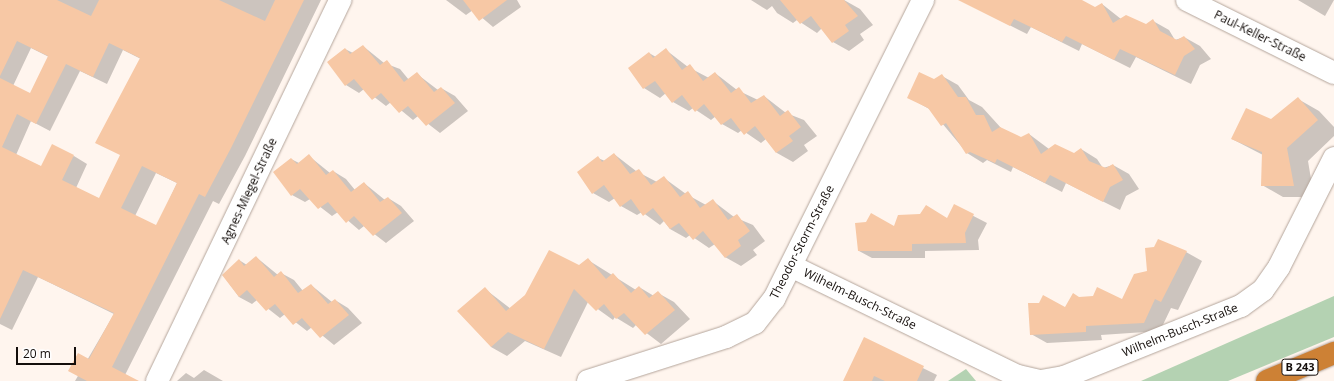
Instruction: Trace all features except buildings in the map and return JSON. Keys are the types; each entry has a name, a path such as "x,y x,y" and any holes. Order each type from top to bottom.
{"highway":[{"name":"B 243","path":"1267,381 1334,353"}],"street":[{"name":"Agnes-Miegel-Straße","path":"157,381 340,0"},
{"name":"Theodor-Storm-Straße","path":"588,381 726,337 755,323 774,299 923,0"},
{"name":"Paul-Keller-Straße","path":"1187,0 1334,72"},
{"name":"Wilhelm-Busch-Straße","path":"791,266 1018,376 1040,381 1064,377 1241,306 1263,290 1280,267 1334,158"}],"green space":[{"path":"1334,296 1334,337 1228,381 1141,381"},
{"path":"966,369 976,381 948,381"}]}
